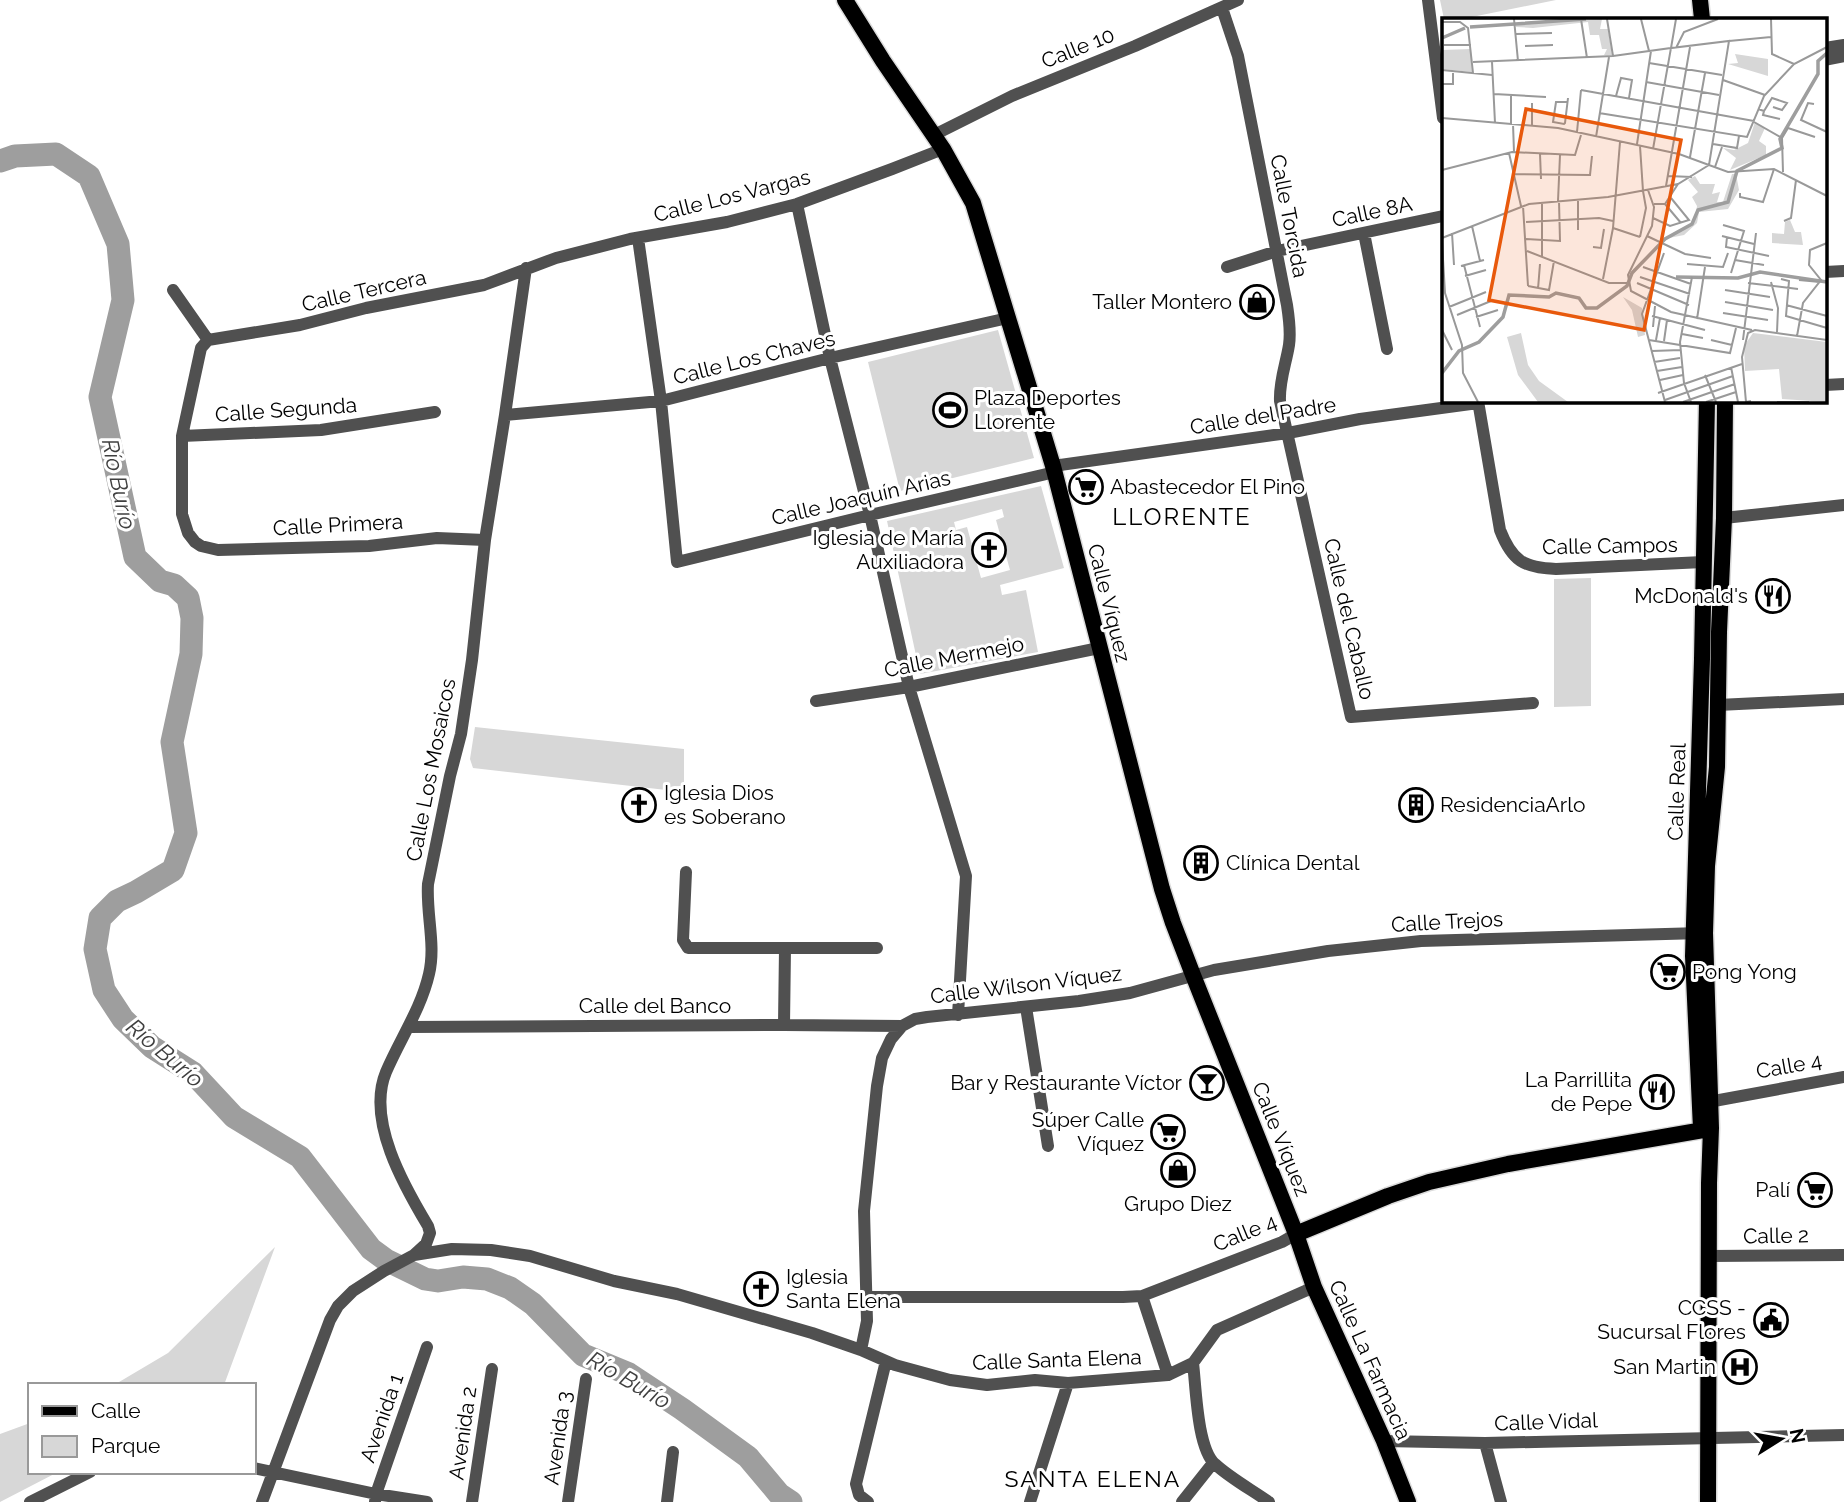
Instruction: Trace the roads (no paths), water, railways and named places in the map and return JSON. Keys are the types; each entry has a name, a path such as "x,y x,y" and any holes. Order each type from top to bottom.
{"main road":[{"name":"Calle Víquez","path":"845,0 939,142 973,202 1054,470 1162,889 1193,975 1296,1234"},
{"path":"1700,0 1702,18"},
{"name":"Calle Real","path":"1707,402 1698,780 1699,933 1709,1183 1708,1502"},
{"name":"Calle Real","path":"1699,933 1717,767 1725,402"},
{"path":"1706,446 1715,480 1715,507 1718,514 1724,517 1714,527 1710,555 1703,562 1711,569 1714,613 1719,632"},
{"path":"1698,780 1708,754 1709,718 1718,705 1712,701 1709,679 1702,659"},
{"name":"Calle 4","path":"1296,1234 1429,1182 1508,1164 1706,1129"},
{"name":"Calle La Farmacia","path":"1296,1234 1314,1287 1384,1441 1408,1502"}],"street":[{"name":"Calle 10","path":"939,142 1012,96 1238,0"},
{"path":"1427,0 1442,111"},
{"name":"Calle Torcida","path":"1222,8 1238,56 1290,325 1280,387 1280,401 1288,433"},
{"path":"1831,54 1844,45"},
{"name":"Calle Los Vargas","path":"526,268 638,238 727,222 797,204 892,169 939,142"},
{"path":"797,204 830,358 870,515 909,687 966,876 958,1014"},
{"name":"Calle 8A","path":"1227,267 1277,251 1442,216"},
{"path":"1364,233 1387,349"},
{"path":"638,238 661,401"},
{"name":"Calle Tercera","path":"208,340 300,325 366,307 484,285 526,268"},
{"name":"Calle Los Mosaicos","path":"452,1249 428,1226 398,1172 382,1116 382,1085 423,995 432,962 428,884 461,734 485,540 526,268"},
{"path":"1826,272 1844,271"},
{"path":"173,290 208,340 201,348 182,436"},
{"name":"Calle Los Chaves","path":"505,415 661,401 830,358 1008,318"},
{"path":"1826,386 1844,384"},
{"name":"Calle Joaquín Arias","path":"661,401 677,562 1054,470"},
{"name":"Calle del Padre","path":"1054,470 1478,402"},
{"name":"Calle Campos","path":"1478,402 1500,530 1508,549 1521,562 1532,567 1556,569 1703,562"},
{"name":"Calle Segunda","path":"182,436 321,430 435,412"},
{"name":"Calle del Caballo","path":"1288,433 1352,717 1533,703"},
{"name":"Calle Primera","path":"182,436 182,514 188,533 201,546 218,550 369,546 437,538 485,540"},
{"path":"1724,517 1844,505"},
{"name":"Calle Mermejo","path":"816,701 909,687 1098,648"},
{"path":"1718,705 1844,699"},
{"path":"686,872 683,940 688,948 877,948"},
{"name":"Calle Trejos","path":"1193,975 1328,951 1422,941 1699,933"},
{"path":"784,1025 785,948"},
{"name":"Calle Wilson Víquez","path":"902,1026 915,1019 1079,1002 1130,993 1193,975"},
{"path":"1026,1007 1048,1146"},
{"path":"861,1350 866,1333 867,1297 864,1211 877,1086 882,1058 891,1039 902,1026"},
{"name":"Calle del Banco","path":"408,1027 902,1026"},
{"name":"Calle 4","path":"1705,1102 1844,1077"},
{"path":"414,1255 429,1239 428,1226"},
{"name":"Calle 4","path":"867,1297 1142,1296 1282,1242 1296,1234"},
{"name":"Calle Santa Elena","path":"262,1502 330,1320 338,1306 384,1271 414,1255 452,1249 491,1250 530,1256 614,1281 690,1297 812,1333 895,1365 950,1380 987,1385 1035,1380 1068,1383 1168,1375 1193,1363 1217,1330 1314,1287"},
{"name":"Calle 2","path":"1709,1256 1844,1255"},
{"path":"1142,1296 1168,1375"},
{"name":"Avenida 1","path":"375,1498 427,1347"},
{"path":"868,1502 859,1495 856,1484 886,1361"},
{"path":"1193,1363 1205,1450 1213,1463 1269,1502"},
{"name":"Avenida 2","path":"472,1502 492,1369"},
{"name":"Avenida 3","path":"568,1502 586,1379"},
{"path":"1030,1502 1068,1383"},
{"name":"Calle Vidal","path":"1384,1441 1485,1443 1844,1434"},
{"path":"1485,1443 1501,1502"},
{"path":"667,1502 673,1452"},
{"path":"1182,1502 1213,1463"},
{"path":"256,1469 375,1498 427,1502"},
{"path":"30,1502 86,1474"}],"waterway":[{"name":"Río Burío","path":"0,161 15,156 56,154 89,176 118,244 123,300 100,397 135,557 160,581 174,585 188,598 192,618 191,654 172,742 186,833 173,870 117,901 100,918 95,949 104,990 123,1019 152,1047 193,1073 234,1117 300,1157 371,1249 386,1260 425,1279 487,1279 510,1288 533,1304 583,1355 629,1374 748,1457 779,1494 791,1502"}],"place":[{"name":"Taller Montero","path":"1257,302"},
{"name":"Plaza Deportes Llorente","path":"950,410"},
{"name":"Abastecedor El Pino","path":"1086,487"},
{"name":"Iglesia de María Auxiliadora","path":"989,550"},
{"name":"McDonald's","path":"1773,596"},
{"name":"Iglesia Dios es Soberano","path":"639,805"},
{"name":"ResidenciaArlo","path":"1416,805"},
{"name":"Clínica Dental","path":"1201,863"},
{"name":"Pong Yong","path":"1668,972"},
{"name":"Bar y Restaurante Víctor","path":"1207,1083"},
{"name":"La Parrillita de Pepe","path":"1657,1092"},
{"name":"Súper Calle Víquez","path":"1168,1132"},
{"name":"Grupo Diez","path":"1178,1170"},
{"name":"Palí","path":"1815,1190"},
{"name":"Iglesia Santa Elena","path":"761,1289"},
{"name":"CCSS - Sucursal Flores","path":"1771,1320"},
{"name":"San Martin","path":"1740,1367"}],"district":[{"name":"LLORENTE","path":"1182,517"},
{"name":"SANTA ELENA","path":"1093,1479"}]}
